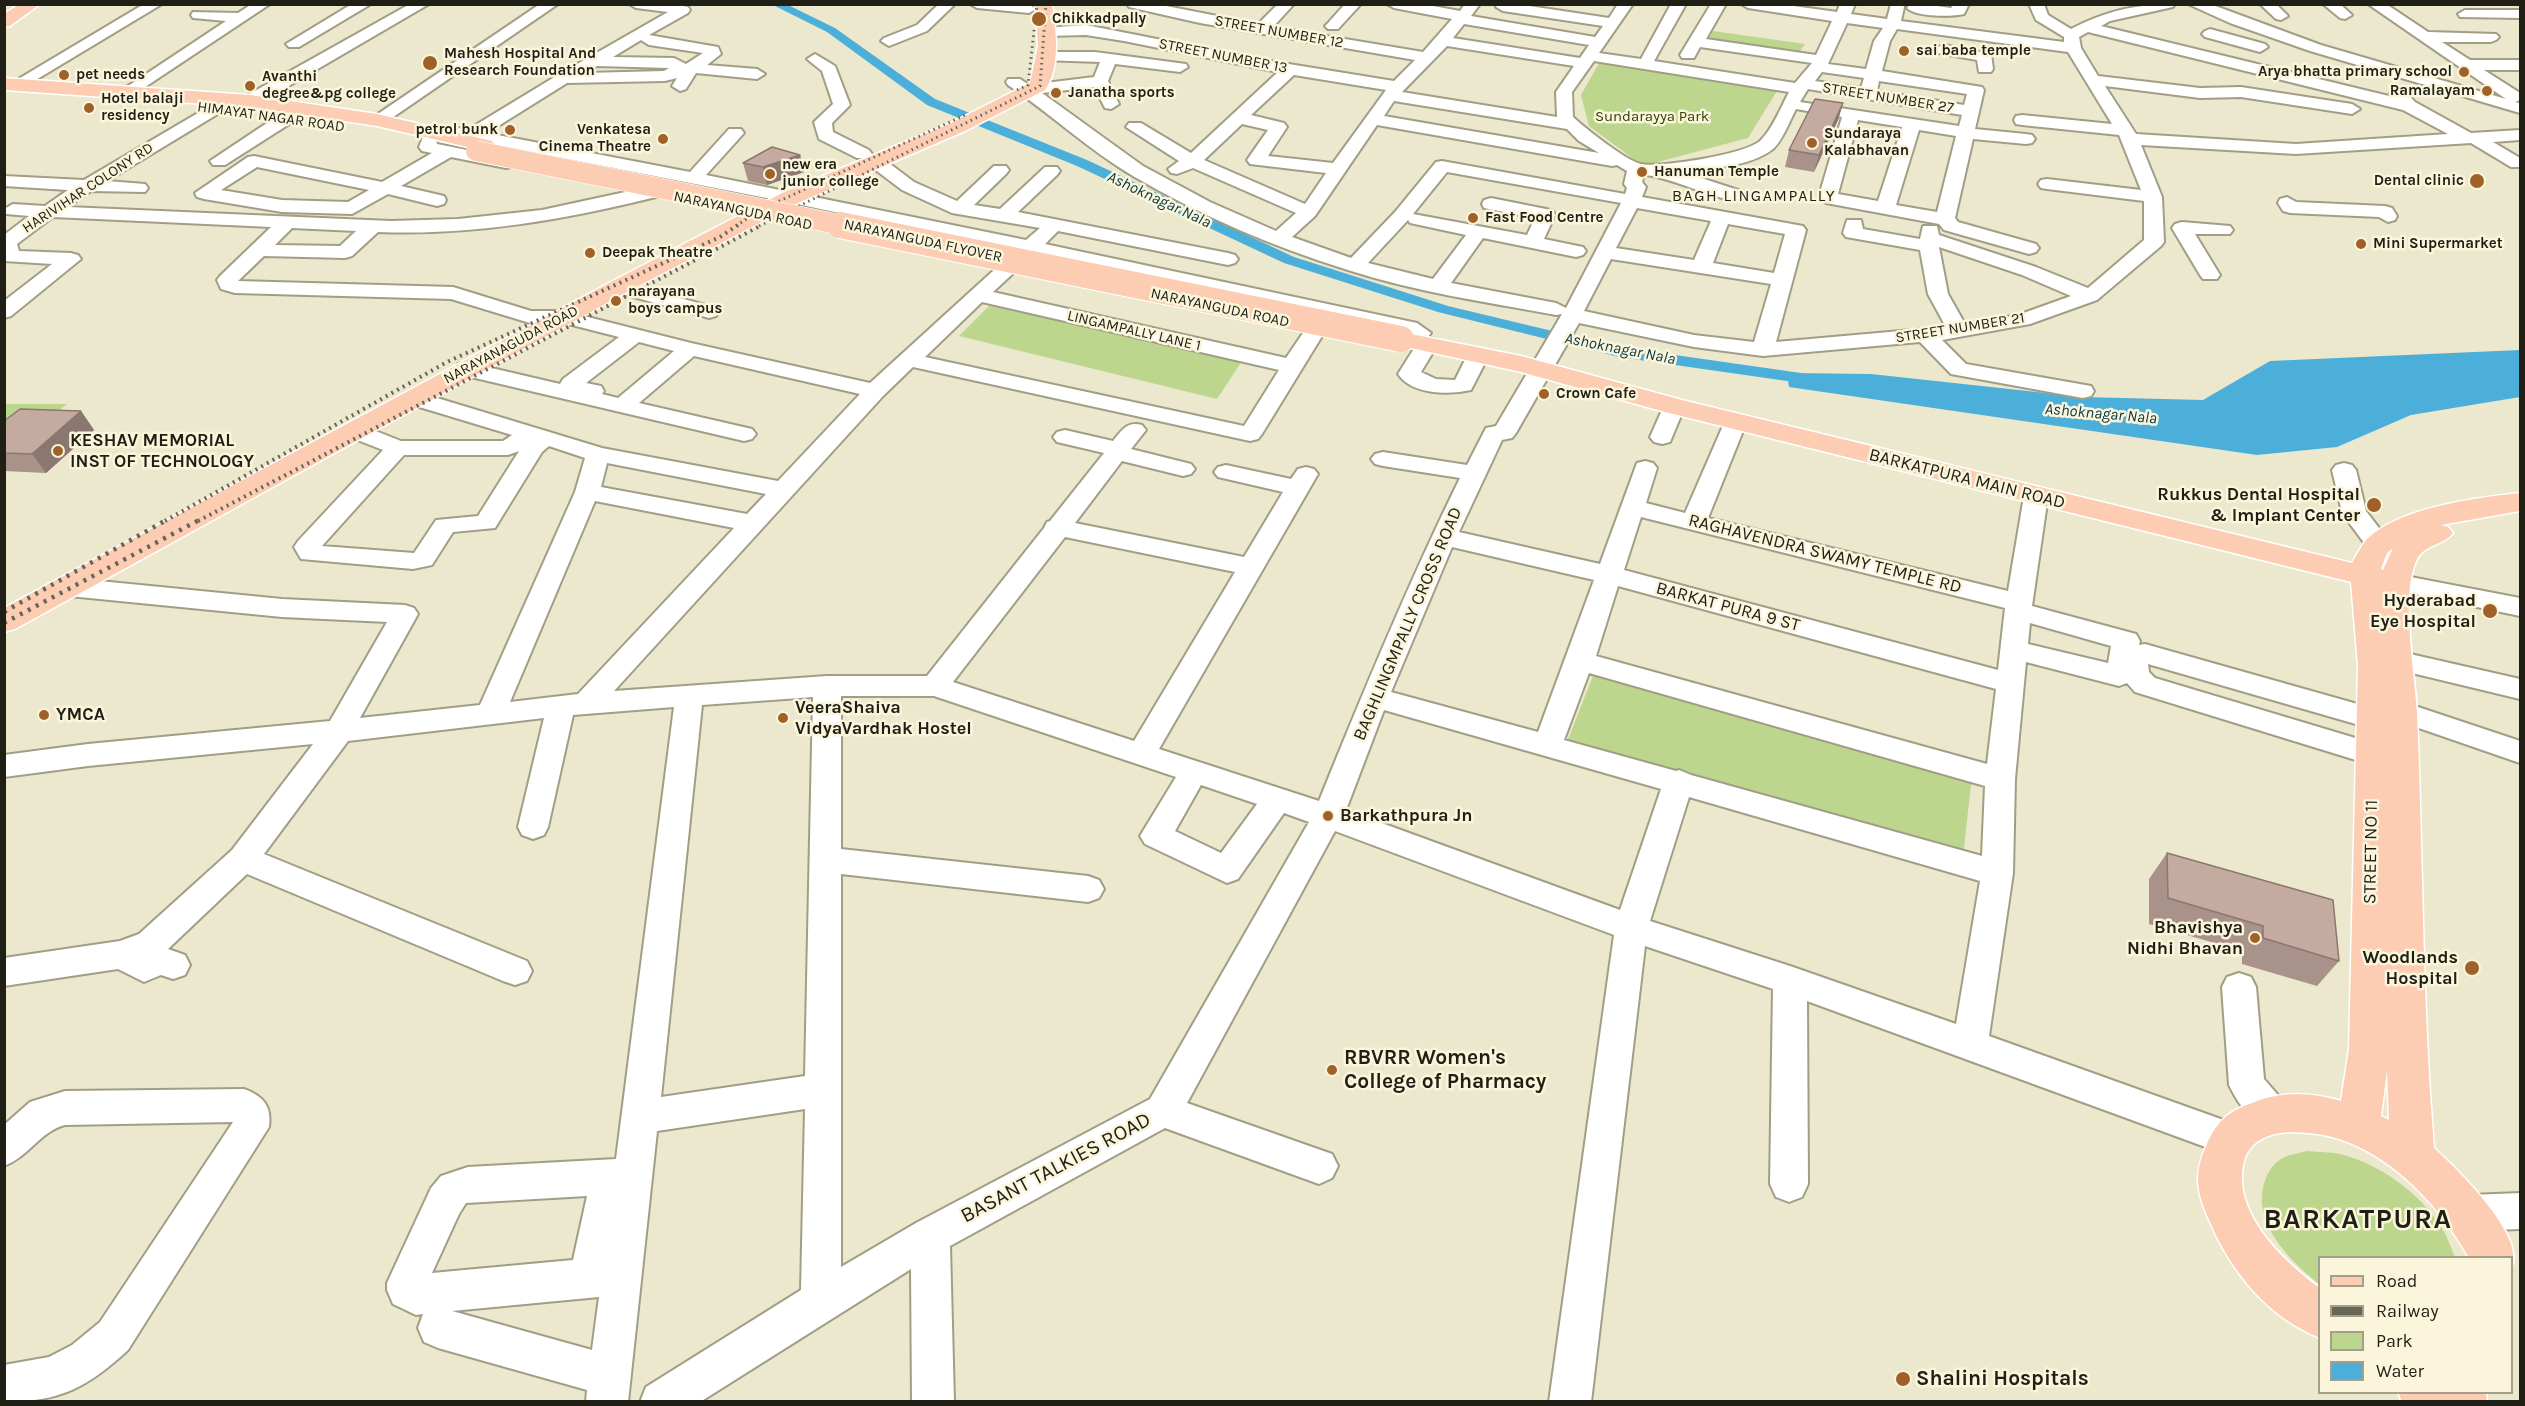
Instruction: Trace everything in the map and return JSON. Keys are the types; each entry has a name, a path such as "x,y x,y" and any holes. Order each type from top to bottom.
{"main road":[{"path":"4,22 32,4"},
{"path":"1034,6 1048,31 1047,57 1038,86 1023,77 1031,46 1034,6"},
{"name":"NARAYANAGUDA ROAD","path":"4,622 69,586 116,551 530,317 765,204 869,158 994,96 1023,77"},
{"name":"NARAYANAGUDA ROAD","path":"869,158 958,127 1023,77"},
{"name":"HIMAYAT NAGAR ROAD","path":"9,87 127,92 250,101 377,120 439,143"},
{"name":"HIMAYAT NAGAR ROAD","path":"9,87 288,117 439,143"},
{"name":"NARAYANGUDA FLYOVER","path":"439,143 478,144 1415,338"},
{"name":"NARAYANAGUDA ROAD","path":"4,601 116,551 355,430 619,287 765,204"},
{"path":"1415,338 1478,355 1536,357"},
{"path":"1415,338 1536,357 1598,375 1994,475 2381,567 2402,556 2418,542 2443,531 2477,522 2520,516"},
{"name":"BARKATPURA MAIN ROAD","path":"1536,357 1674,406 1736,422 2036,496 2381,567"},
{"path":"2413,1157 2379,722 2397,660 2381,567 2397,531 2424,519 2520,502"},
{"name":"STREET NO 11","path":"2358,1126 2369,1049 2379,722 2374,666 2381,567"},
{"path":"2318,1314 2271,1278 2240,1240 2222,1201 2219,1166 2230,1139 2247,1123 2271,1114 2298,1113 2327,1117 2358,1126 2413,1157 2444,1183 2470,1213 2492,1256"}],"street":[{"path":"9,87 155,4"},
{"path":"213,4 198,16 241,19"},
{"path":"343,49 294,44 364,4"},
{"path":"250,101 422,4"},
{"path":"377,120 551,4"},
{"path":"478,144 564,78 599,61 683,10 636,4"},
{"path":"889,41 922,28 948,4"},
{"path":"977,4 1034,6"},
{"name":"STREET NUMBER 12","path":"1134,4 1199,12 1262,29 1425,57"},
{"path":"1333,26 1354,4"},
{"path":"1394,4 1454,24 1590,54 1798,92 1851,114 1966,133 2026,139"},
{"path":"1486,4 1620,13"},
{"path":"1565,4 1620,13"},
{"path":"1648,58 1679,4"},
{"path":"1679,69 1719,4"},
{"path":"1748,4 1803,13 1842,9 1893,24 2077,37 2415,109 2517,163"},
{"path":"1867,95 1872,75 1888,42 1895,5 1951,12 1959,11 1962,4"},
{"path":"2036,4 2041,16 2077,37"},
{"path":"2077,37 2122,13 2168,4"},
{"path":"2195,4 2266,33 2391,76 2415,109"},
{"path":"2267,4 2281,16"},
{"path":"2330,4 2345,15"},
{"path":"2375,4 2520,101"},
{"path":"2508,4 2520,13"},
{"path":"1355,266 1448,167 1508,178 1630,183 1661,170 1732,159 1752,153 1767,144 1798,92 1797,83 1818,57 1842,9"},
{"path":"127,92 241,19 266,12"},
{"path":"1262,29 1288,12"},
{"path":"1620,13 1564,92 1565,118 1630,183"},
{"path":"2465,14 2520,13"},
{"path":"1315,21 1370,34 1360,46"},
{"path":"1454,24 1590,54"},
{"path":"1278,240 1308,212 1372,119 1454,24"},
{"path":"1665,28 1818,57"},
{"name":"STREET NUMBER 13","path":"1048,31 1086,30 1124,36 1571,125"},
{"path":"1701,34 1725,30"},
{"path":"610,34 712,50 713,54 692,68 680,86"},
{"path":"2210,34 2421,81 2520,108"},
{"path":"1258,64 1294,35"},
{"path":"1767,36 1818,57 1872,75 1976,90 1966,133 1934,233 1938,294 1959,332"},
{"name":"STREET NUMBER 21","path":"1023,77 1119,158 1154,181 1278,240 1355,266 1562,316 1694,341 1763,350 1926,336 2024,320 2090,296 2154,242 2153,197 2128,135 2092,80 2077,37"},
{"path":"2423,37 2491,37"},
{"path":"1930,84 1934,49 1985,57 1985,69"},
{"path":"1047,57 1109,59 1180,67"},
{"path":"816,59 828,69 842,105 822,122 825,135 869,158 908,186 959,209 1004,215 1228,259"},
{"path":"1109,59 1100,81 1111,104"},
{"path":"564,78 581,78 665,76 672,74 679,65 599,61 581,78"},
{"path":"2465,65 2520,65"},
{"path":"692,68 757,74"},
{"path":"2200,93 2210,68"},
{"path":"1154,181 1192,161 1290,70"},
{"path":"1023,77 1100,81"},
{"path":"2092,80 2200,93 2241,92 2373,112 2415,109"},
{"path":"2421,81 2520,80"},
{"name":"STREET NUMBER 27","path":"1798,92 1867,95 1971,111"},
{"name":"HARIVIHAR COLONY RD","path":"4,312 71,259 10,256 7,242 47,211 88,184 214,108"},
{"path":"1851,114 1828,196 1833,200 1885,209 1934,233 2090,296"},
{"path":"207,169 288,117"},
{"path":"1240,118 1278,127 1256,160 1337,169"},
{"path":"1372,119 1630,183 1722,216 1796,230 1763,350"},
{"path":"2022,120 2128,135 2296,149 2520,135"},
{"path":"2406,125 2440,122"},
{"path":"1885,209 1912,124"},
{"path":"2335,147 2311,131 2382,127"},
{"path":"1135,128 1192,161 1308,212"},
{"path":"693,179 735,133"},
{"path":"437,200 384,188 254,161 204,193 282,206 352,208 384,188 402,177 439,143"},
{"name":"NARAYANGUDA ROAD","path":"439,143 654,192 765,204 1030,248 1410,327 1415,338 1407,345 1316,328 1010,264 765,204 693,179 478,144"},
{"path":"267,154 402,177"},
{"path":"959,209 1000,170"},
{"path":"1661,170 1737,196"},
{"path":"1004,215 1051,171"},
{"path":"1438,287 1475,233 1508,178"},
{"path":"4,181 139,188"},
{"path":"9,206 33,182"},
{"path":"1536,357 1603,252 1630,183"},
{"path":"1562,316 1590,253 1630,183"},
{"path":"2047,184 2153,197"},
{"path":"9,206 47,211 373,226 458,225 542,216 654,192"},
{"path":"1491,204 1546,215 1533,242"},
{"path":"2288,205 2385,212 2388,216"},
{"path":"1701,267 1722,216"},
{"path":"1417,219 1475,233 1576,251"},
{"path":"288,222 227,280 228,285 453,293 530,317 564,317 690,349 875,391"},
{"path":"533,827 573,705 783,490 875,391 1054,225"},
{"path":"259,250 345,252 373,226"},
{"path":"1849,233 1934,233 1951,226 2030,248"},
{"path":"2210,274 2182,228 2223,230"},
{"path":"1603,252 1783,280"},
{"path":"619,287 709,312"},
{"name":"LINGAMPALLY LANE 1","path":"977,295 1292,366"},
{"path":"910,360 1250,434 1316,328"},
{"path":"635,335 571,386 744,434"},
{"path":"1926,336 1959,369 2083,391"},
{"path":"1415,338 1409,374 1416,380 1454,388 1463,385 1478,355"},
{"path":"626,402 690,349"},
{"name":"BAGHLINGMPALLY CROSS ROAD","path":"1328,816 1375,697 1444,537 1494,433 1504,433 1536,357"},
{"path":"466,369 626,402"},
{"path":"414,398 598,454 783,490"},
{"path":"1662,437 1674,406"},
{"path":"1694,521 1736,422"},
{"path":"355,430 398,447 508,448 536,436"},
{"path":"398,447 307,547 310,553 413,561 423,559 445,525 486,523 533,448 536,436"},
{"path":"1065,437 1123,444 1183,469"},
{"path":"935,686 1056,527 1123,444"},
{"path":"490,714 587,492 598,454"},
{"path":"1383,459 1474,473"},
{"path":"1548,744 1580,661 1645,468"},
{"path":"2344,470 2354,512 2381,567 2520,607"},
{"path":"1141,755 1302,481 1226,471"},
{"path":"587,492 751,523"},
{"path":"1970,1044 1997,873 2000,778 2018,607 2036,496"},
{"name":"RAGHAVENDRA SWAMY TEMPLE RD","path":"1632,507 1694,521 2018,607 2126,641 2119,676 2015,650"},
{"path":"1056,527 1251,567"},
{"name":"BARKAT PURA 9 ST","path":"1444,537 1610,575 2011,683"},
{"path":"2381,567 2520,595"},
{"path":"4,972 120,955 151,944 243,859 339,731 405,614 282,608 69,586"},
{"path":"2379,722 2145,653 2135,659 2133,669 2136,678 2145,685 2379,722 2520,752"},
{"path":"2397,660 2520,689"},
{"path":"1580,661 2000,778"},
{"path":"821,1300 827,686"},
{"path":"4,766 88,755 339,731 573,705 827,686 935,686 1328,816 1631,928 1790,980 2230,1139"},
{"path":"438,1328 608,1389 605,1277 621,1177 640,1117 689,697"},
{"path":"1375,697 1548,744 1997,873"},
{"path":"1194,772 1156,836 1227,870 1277,799"},
{"path":"1570,1401 1631,928 1679,782"},
{"name":"BASANT TALKIES ROAD","path":"661,1401 821,1300 930,1236 1163,1111 1328,816"},
{"path":"243,859 515,971"},
{"path":"825,860 1088,889"},
{"path":"120,955 144,968 158,959 173,965"},
{"path":"1789,1184 1790,980"},
{"path":"2239,987 2247,1085 2271,1114"},
{"path":"640,1117 823,1090"},
{"path":"4,1149 43,1114 65,1108 244,1105 253,1114 251,1126 114,1336 87,1360 53,1377 6,1387"},
{"path":"1163,1111 1319,1166"},
{"path":"605,1277 416,1295 407,1290 407,1282 445,1201 454,1189 468,1185 621,1177"},
{"path":"2470,1213 2520,1211"},
{"path":"930,1236 933,1401"}],"green space":[{"path":"1713,31 1805,44 1797,55 1707,42"},
{"name":"Sundarayya Park","path":"1599,63 1777,91 1748,138 1643,166 1589,126 1581,95"},
{"path":"994,301 1244,358 1217,399 959,336"},
{"path":"5,404 67,404 5,455"},
{"path":"1594,673 1972,776 1963,856 1567,742"},
{"path":"2307,1151 2335,1153 2351,1157 2383,1172 2412,1193 2424,1205 2446,1235 2455,1256 2318,1256 2318,1283 2285,1252 2268,1225 2263,1211 2262,1196 2268,1174 2278,1161"}],"water":[{"path":"2520,350 2520,397 2411,415 2337,447 2257,455 1789,387 1787,373 1871,374 2083,397 2203,400 2270,361"}],"building":[{"name":"Sundaraya Kalabhavan","path":"1815,99 1843,103 1819,155 1789,150"},
{"path":"772,147 800,155 763,167 743,163"},
{"path":"20,409 81,411 32,454 4,453 4,421"},
{"path":"2167,853 2333,900 2339,961 2263,938 2263,926 2168,898"}],"waterway":[{"name":"Ashoknagar Nala","path":"776,4 831,30 931,102 1082,163 1289,260 1443,309 1619,352 1815,380"}],"railway":[{"path":"1017,90 1028,85 1037,4"},
{"path":"759,226 1040,86 1046,4"},
{"path":"736,226 760,210 965,115"},
{"path":"165,521 447,362 720,237 738,225"},
{"path":"198,521 762,225"},
{"path":"4,612 168,519"},
{"path":"4,623 201,519"}],"place":[{"name":"Chikkadpally","path":"1039,19"},
{"name":"sai baba temple","path":"1904,51"},
{"name":"Mahesh Hospital And Research Foundation","path":"430,63"},
{"name":"Arya bhatta primary school","path":"2464,72"},
{"name":"pet needs","path":"64,75"},
{"name":"Avanthi degree&pg college","path":"250,86"},
{"name":"Ramalayam","path":"2487,91"},
{"name":"Janatha sports","path":"1056,93"},
{"name":"Hotel balaji residency","path":"89,108"},
{"name":"petrol bunk","path":"510,130"},
{"name":"Venkatesa Cinema Theatre","path":"663,139"},
{"name":"Sundaraya Kalabhavan","path":"1812,143"},
{"name":"Hanuman Temple","path":"1642,172"},
{"name":"new era junior college","path":"770,174"},
{"name":"Dental clinic","path":"2477,181"},
{"name":"Fast Food Centre","path":"1473,218"},
{"name":"Mini Supermarket","path":"2361,244"},
{"name":"Deepak Theatre","path":"590,253"},
{"name":"narayana boys campus","path":"616,301"},
{"name":"Crown Cafe","path":"1544,394"},
{"name":"KESHAV MEMORIAL INST OF TECHNOLOGY","path":"58,451"},
{"name":"Rukkus Dental Hospital & Implant Center","path":"2374,505"},
{"name":"Hyderabad Eye Hospital","path":"2490,611"},
{"name":"YMCA","path":"44,715"},
{"name":"VeeraShaiva VidyaVardhak Hostel","path":"783,718"},
{"name":"Barkathpura Jn","path":"1328,816"},
{"name":"Bhavishya Nidhi Bhavan","path":"2255,938"},
{"name":"Woodlands Hospital","path":"2472,968"},
{"name":"RBVRR Women's College of Pharmacy","path":"1332,1070"},
{"name":"Shalini Hospitals","path":"1903,1379"}],"district":[{"name":"BAGH LINGAMPALLY","path":"1754,196"},
{"name":"BARKATPURA","path":"2358,1220"}]}
